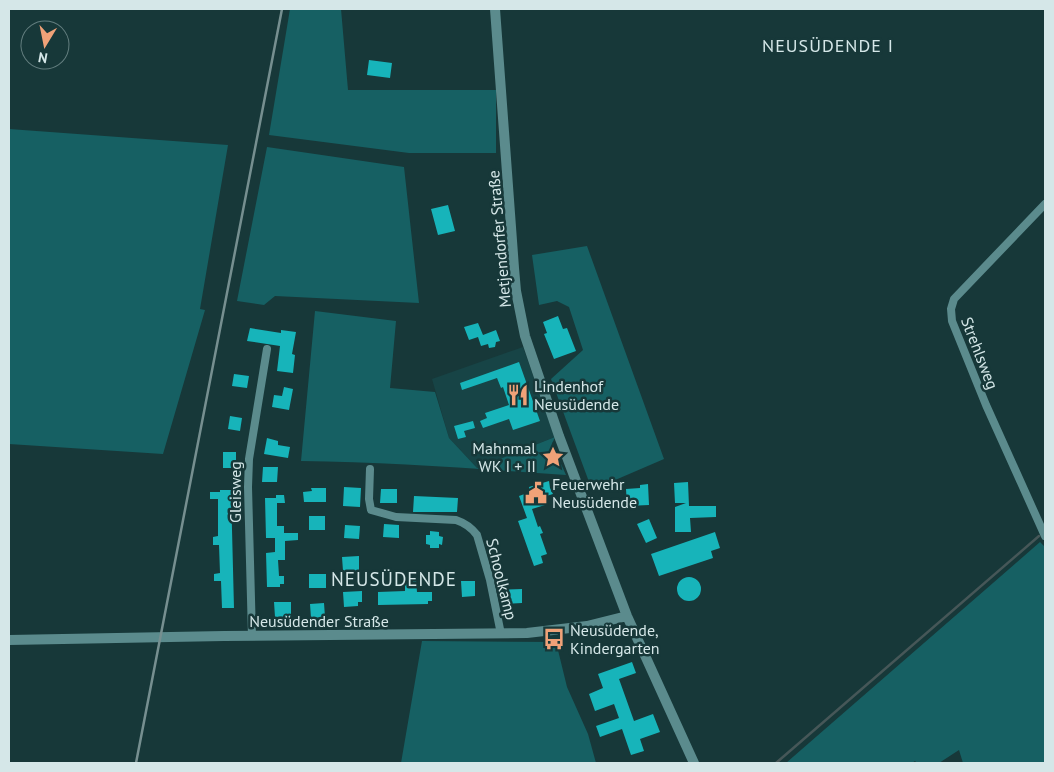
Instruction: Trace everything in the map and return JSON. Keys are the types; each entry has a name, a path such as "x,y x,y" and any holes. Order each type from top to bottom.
{"street":[{"name":"Metjendorfer Straße","path":"495,9 516,291 531,354 627,616 694,763"},
{"name":"Strehlsweg","path":"1045,204 954,299 951,309 952,321 971,371 1045,536"},
{"name":"Gleisweg","path":"252,636 249,459 267,349"},
{"name":"Schoolkamp","path":"370,469 369,499 371,510 396,517 456,520 463,522 474,530 490,580 501,634"},
{"name":"Neusüdender Straße","path":"9,640 501,634 559,630 627,616"}],"lane":[{"path":"553,487 576,481"}],"shaded area":[{"path":"290,9 341,9 348,90 496,90 496,153 409,153 269,135"},
{"path":"9,129 228,145 200,309 205,310 163,454 9,444"},
{"path":"267,147 404,167 419,303 275,296 264,305 237,301"},
{"path":"587,246 664,459 592,490 551,379 583,350 569,307 557,301 539,305 532,255"},
{"path":"315,311 396,321 390,388 435,392 449,438 477,468 555,437 552,444 566,475 401,464 301,461"},
{"path":"523,347 555,437 477,468 449,438 432,379"},
{"path":"1040,542 1045,547 1045,763 963,763 959,750 939,763 917,763 915,761 912,763 786,763"},
{"path":"422,641 556,642 567,687 588,734 596,763 401,763"}],"building":[{"path":"369,60 392,63 390,78 367,75"},
{"path":"448,205 455,231 438,235 431,209"},
{"path":"558,316 563,329 567,328 576,351 554,359 544,334 547,333 543,322"},
{"path":"478,323 483,335 496,330 500,341 496,342 495,347 489,348 488,344 481,346 478,337 469,340 464,327"},
{"path":"250,328 281,333 281,330 296,332 292,354 295,355 293,373 277,371 280,346 247,341"},
{"name":"Lindenhof Neusüdende","path":"519,362 540,421 513,430 509,419 483,428 480,421 487,418 485,413 509,405 503,387 501,388 497,378 462,390 460,383"},
{"path":"234,374 249,376 247,388 232,386"},
{"path":"284,387 293,389 289,410 272,407 274,395 282,396"},
{"path":"230,416 242,418 240,431 228,429"},
{"path":"473,421 475,428 464,431 466,437 458,439 454,426"},
{"path":"267,438 278,441 278,445 290,447 288,458 264,454"},
{"path":"223,452 236,452 236,468 223,468"},
{"path":"263,467 278,467 277,482 262,482"},
{"path":"549,481 553,494 543,497 545,505 532,509 538,527 540,526 543,533 540,534 547,554 541,556 543,563 534,566 518,521 527,518 519,496 530,492 529,487"},
{"path":"688,482 689,506 716,506 716,517 690,518 691,532 675,532 675,507 686,503 675,503 674,483"},
{"path":"648,484 649,505 627,506 626,489 640,488 640,485"},
{"path":"344,487 361,488 360,507 343,506"},
{"path":"311,488 326,488 326,502 304,502 303,492 312,491"},
{"path":"381,489 397,489 397,503 380,503"},
{"path":"220,490 231,490 234,608 222,608 221,581 214,581 214,574 220,573 219,545 213,545 213,537 218,536 218,499 210,499 210,492 220,492"},
{"path":"276,495 284,495 285,503 277,503 277,526 284,526 284,533 298,533 298,540 285,541 285,560 278,560 279,576 284,576 284,584 280,584 280,587 267,587 266,553 275,552 275,538 266,538 265,498 276,498"},
{"path":"414,496 458,498 457,512 413,512"},
{"path":"309,516 325,516 325,530 309,530"},
{"path":"649,519 657,538 646,543 637,524"},
{"path":"384,524 399,525 399,538 383,537"},
{"path":"345,525 360,526 359,539 344,538"},
{"path":"430,531 439,532 439,536 443,537 442,545 439,544 439,548 430,548 430,545 426,544 426,535 430,535"},
{"path":"715,532 720,548 711,551 713,558 659,576 651,554"},
{"path":"359,556 359,571 343,571 342,557"},
{"path":"309,574 326,574 326,588 309,588"},
{"path":"689,577 697,581 701,589 697,597 689,601 681,597 677,589 681,581"},
{"path":"405,580 416,580 417,592 432,592 432,601 428,601 428,604 378,605 378,592 405,591"},
{"path":"461,581 475,581 475,596 462,597"},
{"path":"522,589 522,603 505,604 505,597 499,597 498,590"},
{"path":"362,591 362,602 358,602 358,606 344,607 343,592"},
{"path":"274,602 291,602 291,616 275,617"},
{"path":"324,603 325,617 311,618 310,604"},
{"path":"632,662 636,673 619,679 634,721 653,714 660,732 640,739 644,751 631,755 622,729 600,737 596,726 619,718 614,704 595,711 589,694 603,688 598,674"}],"waterway":[{"path":"776,763 1039,536"}],"railway":[{"path":"136,763 282,9"}],"place":[{"name":"Lindenhof Neusüdende","path":"518,395"},
{"name":"Mahnmal WK I + II","path":"553,457"},
{"name":"Feuerwehr Neusüdende","path":"536,493"},
{"name":"Neusüdende, Kindergarten","path":"554,639"}],"district":[{"name":"NEUSÜDENDE I","path":"828,46"},
{"name":"NEUSÜDENDE","path":"394,579"}]}
